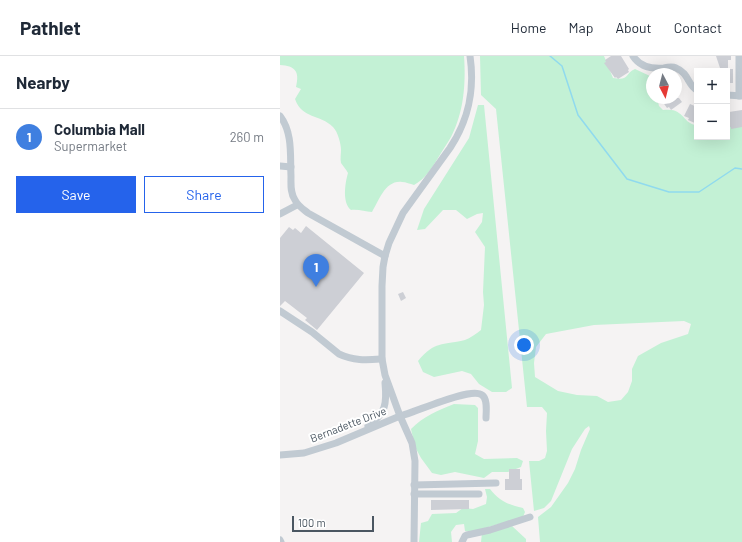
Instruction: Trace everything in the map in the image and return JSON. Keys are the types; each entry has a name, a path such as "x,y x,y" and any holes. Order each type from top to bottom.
{"street":[{"path":"360,433 382,414 386,398 385,375 382,358 382,286 385,256 403,213 457,138 465,120 472,84 470,56"},
{"path":"633,56 636,61 648,67 675,67 685,73 694,89"},
{"path":"730,95 741,96 739,56"},
{"path":"280,116 287,128 290,140 291,192 297,205 308,213 385,256"},
{"path":"280,166 291,167"},
{"path":"280,214 297,205"},
{"path":"280,311 298,322 339,354 359,360 382,358"},
{"path":"385,375 412,443 415,461 414,542"},
{"name":"Bernadette Drive","path":"280,455 304,453 336,443 400,416 442,401 476,392 481,394 485,400 486,418"},
{"path":"414,485 496,483"},
{"path":"414,494 479,494"},
{"path":"462,542 467,535 490,530 530,517"}],"green space":[{"path":"280,56 464,56 465,77 459,118 451,137 433,166 418,183 414,185 402,182 391,184 383,192 372,212 351,210 346,203 345,198 345,187 348,173 341,163 339,138 333,127 323,120 302,110 298,105 295,99 301,89 296,87 297,73 293,68 280,65"},
{"path":"480,56 604,56 613,78 625,78 635,69 646,74 646,104 658,104 663,110 670,110 679,113 688,122 694,124 694,140 730,140 730,127 742,126 742,542 540,542 538,517 551,507 568,483 575,469 590,429 589,426 585,429 572,449 551,501 544,508 534,511 529,461 539,461 545,458 547,451 547,413 542,407 527,407 496,109 481,95","holes":["684,321 691,324 688,334 661,343 638,356 632,369 632,381 628,392 621,400 608,402 597,396 577,395 558,391 535,377 534,363 536,347 546,334 594,325"]},
{"path":"478,105 484,105 512,388 506,392 492,392 479,384 471,374 462,371 434,377 423,372 418,361 424,354 434,347 465,340 481,330 484,305 483,292 485,247 475,232 482,222 483,213 467,219 456,210 443,210 425,229 417,230 424,209 469,138"},
{"path":"454,404 475,405 478,408 478,441 475,454 484,459 517,458 523,461 521,467 508,472 492,472 484,478 455,472 441,475 432,473 415,447 411,429 426,417"},
{"path":"485,489 490,489 497,497 505,502 523,508 525,512 523,517 471,532 465,531 464,524 456,525 451,532 452,542 419,542 421,523 428,521 432,514 456,513 463,508 473,509 486,504 487,497"},
{"path":"512,526 526,539 526,542 481,542 482,533"}],"building":[{"path":"611,56 621,56 629,69 629,72 618,79 616,77 615,78 604,63 606,62 605,60"},
{"path":"716,56 731,56 731,60 728,60 728,68 720,68"},
{"path":"730,69 733,69 733,83 730,83"},
{"path":"664,104 679,104 671,110 669,107 667,108"},
{"path":"690,104 694,106 694,123 684,116"},
{"path":"742,110 742,127 731,129 730,112"},
{"path":"306,226 364,273 317,330 305,320 307,318 285,301 280,306 280,238 289,227 293,230 295,228 301,233"},
{"path":"403,292 406,298 401,301 398,294"},
{"path":"509,469 520,469 522,490 505,490 505,479 509,479"},
{"path":"431,500 469,500 469,509 431,510"}],"waterway":[{"path":"550,56 562,66 578,115 627,179 669,192 699,192 735,168 742,169"}],"place":[{"name":"Columbia Mall","path":"316,287"}]}
